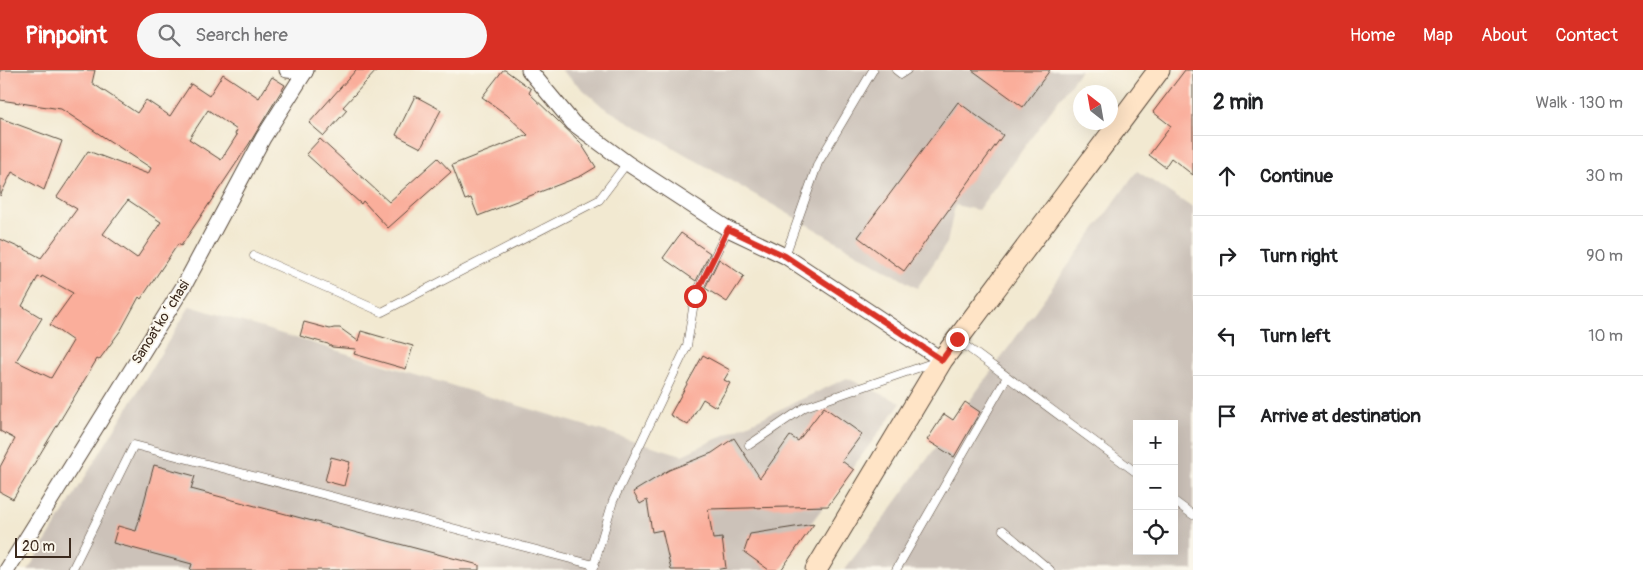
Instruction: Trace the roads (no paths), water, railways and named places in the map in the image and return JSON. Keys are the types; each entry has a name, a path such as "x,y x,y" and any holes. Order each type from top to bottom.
{"street":[{"path":"287,70 305,71"},
{"path":"529,70 573,123 628,164 728,229 785,256 942,360"},
{"path":"816,570 942,360 1159,70"},
{"name":"Sanoat koʻchasi","path":"7,560 185,284 263,138 305,71"}],"lane":[{"path":"785,256 818,163 873,70"},
{"path":"896,70 902,74 907,70"},
{"path":"254,256 382,312 599,200 628,164"},
{"path":"72,570 134,445 593,568 613,501 687,346 695,296 728,229"},
{"path":"957,339 1133,470"},
{"path":"749,445 805,407 942,360"},
{"path":"896,570 1007,377"},
{"path":"1178,504 1193,515"},
{"path":"1003,530 1050,570"}]}
